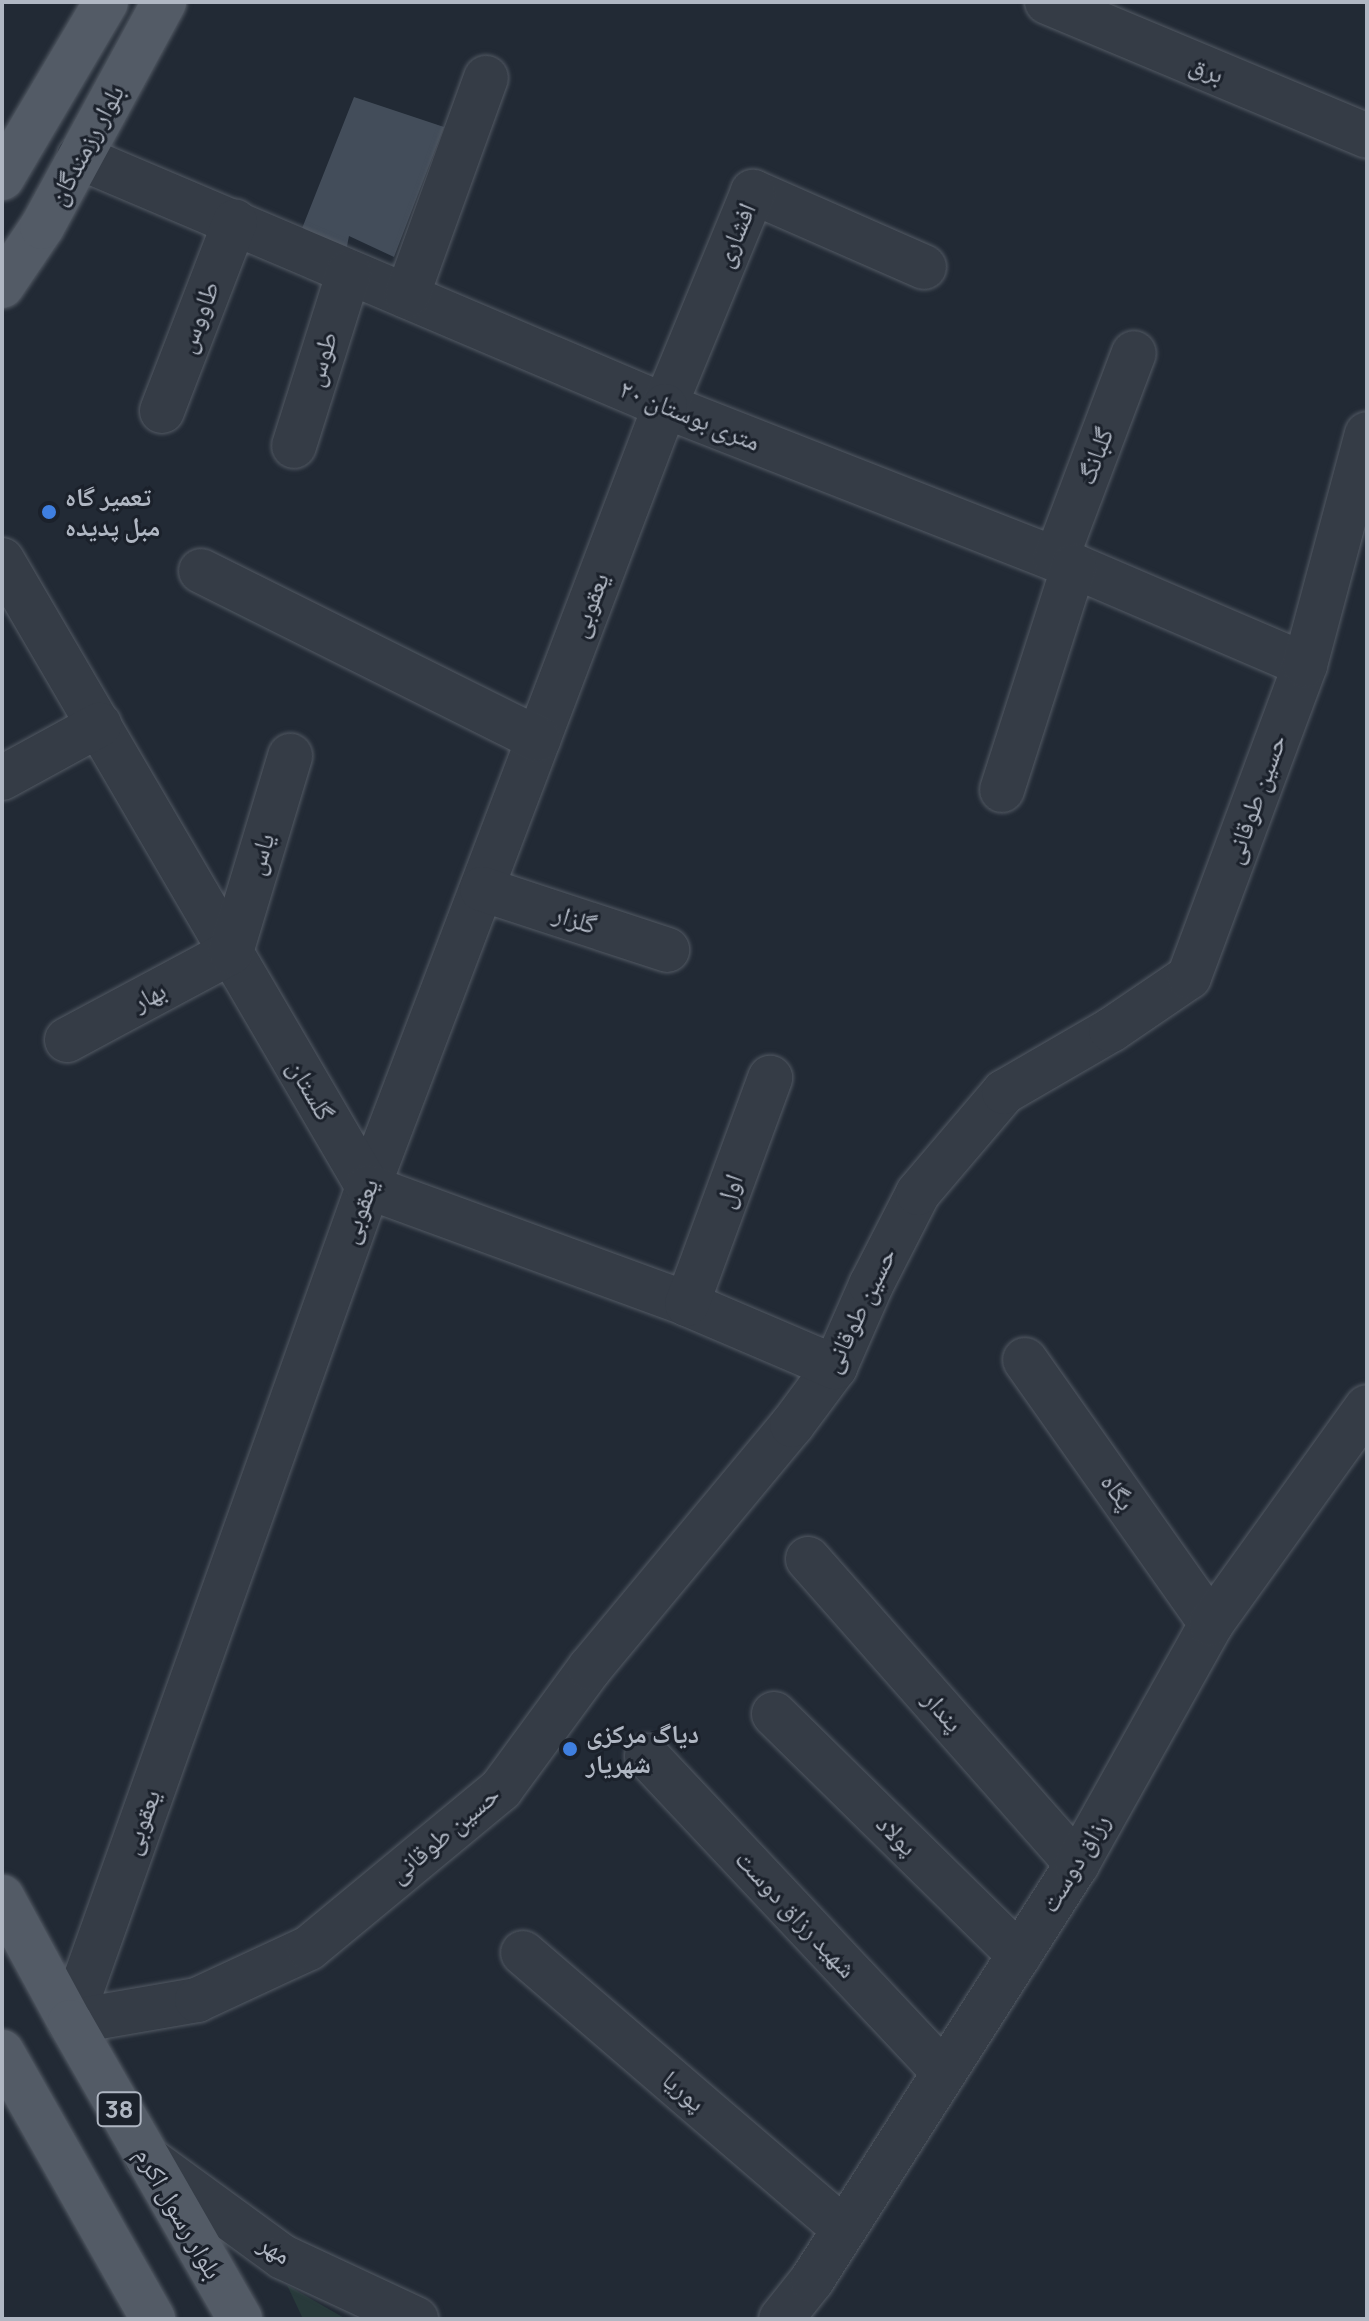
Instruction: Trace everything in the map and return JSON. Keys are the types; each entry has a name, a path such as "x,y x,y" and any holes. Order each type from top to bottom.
{"main road":[{"name":"بلوار رزمندگان","path":"2,178 106,2"},
{"name":"بلوار رزمندگان","path":"2,286 42,227 164,2"},
{"name":"بلوار رسول اکرم","path":"2,1897 240,2319"},
{"path":"2,2052 153,2319"}],"street":[{"name":"برق","path":"1047,2 1367,136"},
{"path":"407,296 486,78"},
{"name":"۲۰ متری بوستان","path":"79,157 665,406 1065,562 1305,665"},
{"name":"افشاری","path":"665,406 753,192 924,267"},
{"name":"طاووس","path":"162,411 235,222"},
{"name":"طوس","path":"294,446 349,272"},
{"name":"گلبانگ","path":"1002,790 1065,562 1134,353"},
{"name":"یعقوبی","path":"70,2022 368,1187 665,406"},
{"name":"حسین طوقانی","path":"70,2022 197,2000 309,1948 501,1789 590,1668 792,1425 835,1367 871,1285 918,1193 1004,1092 1111,1030 1189,977 1305,665 1367,434"},
{"name":"گلستان","path":"2,560 368,1187"},
{"path":"201,571 538,739"},
{"path":"2,778 99,725"},
{"name":"یاس","path":"231,952 290,756"},
{"name":"گلزار","path":"482,889 667,950"},
{"name":"بهار","path":"67,1040 231,952"},
{"name":"اول","path":"687,1304 770,1078"},
{"path":"368,1187 687,1304 835,1367"},
{"name":"پگاه","path":"1025,1360 1211,1624"},
{"name":"رزاق دوست","path":"781,2319 812,2280 1077,1864 1211,1624 1367,1407"},
{"name":"پندار","path":"808,1559 1077,1864"},
{"name":"پولاد","path":"774,1714 1019,1955"},
{"name":"شهید رزاق دوست","path":"647,1756 944,2072"},
{"name":"پوریا","path":"523,1953 844,2229"},
{"name":"مهر","path":"147,2158 283,2257 416,2319"}],"shaded area":[{"path":"287,2285 346,2319 303,2319"}],"building":[{"path":"354,97 444,127 394,257 349,236 346,251 299,236"}],"place":[{"name":"تعمیر گاه مبل پدیده","path":"49,512"},
{"name":"دیاگ مرکزی شهریار","path":"570,1749"}]}
